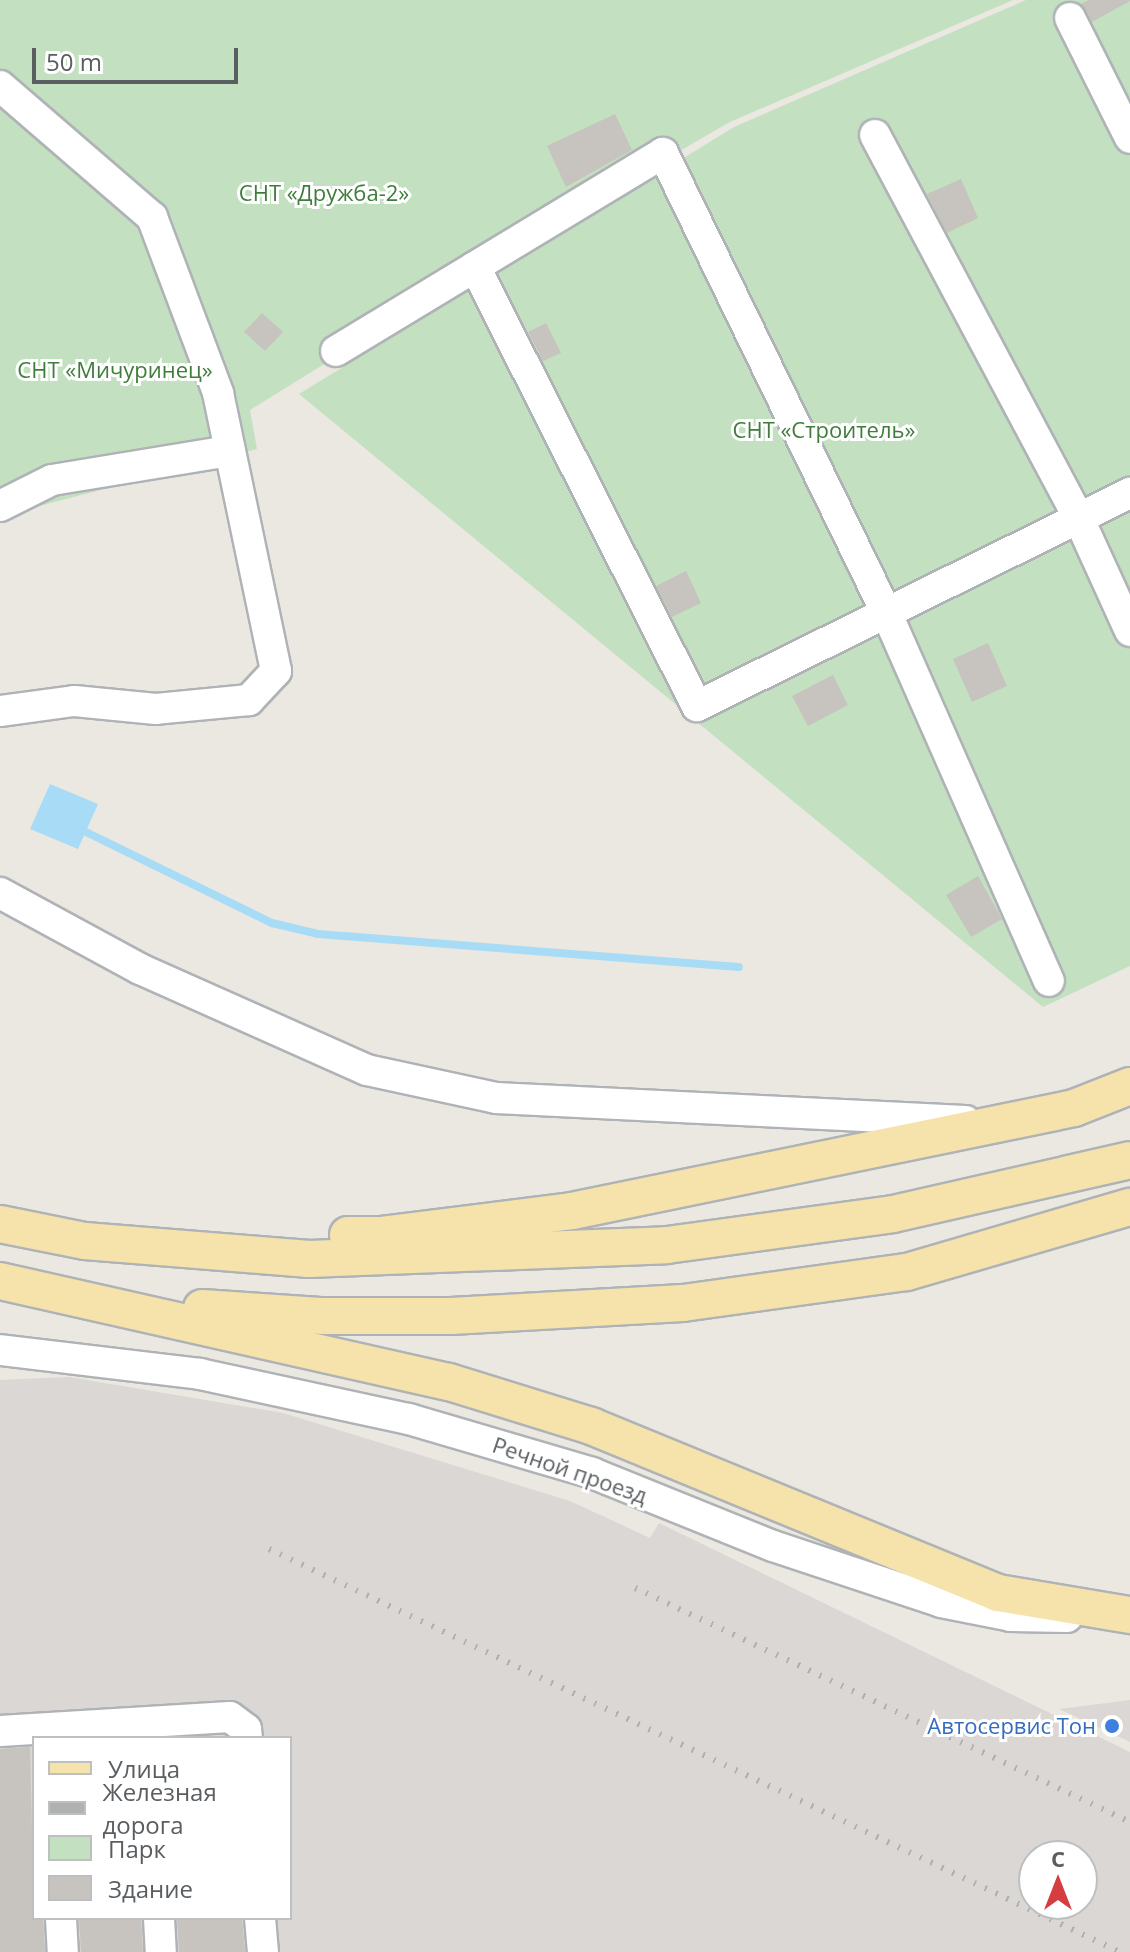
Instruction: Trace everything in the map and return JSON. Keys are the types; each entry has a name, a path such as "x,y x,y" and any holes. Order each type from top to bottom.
{"main road":[{"path":"17,1227 380,1235 572,1211 1074,1108 1130,1086"},
{"path":"17,1227 85,1241 294,1258 427,1258 667,1245 893,1214 1130,1160"},
{"path":"85,1299 324,1316 451,1316 683,1303 907,1272 1130,1207"},
{"path":"0,1281 449,1382 591,1426 998,1593 1130,1616"}],"street":[{"path":"1070,18 1130,138"},
{"path":"0,86 152,217 218,393 276,671 249,700 156,709 74,701 0,711"},
{"path":"875,135 1079,519 1130,631"},
{"path":"336,351 663,153 887,614 1049,981"},
{"path":"475,267 697,706 1130,493"},
{"path":"0,506 52,480 230,451"},
{"path":"0,893 154,976 367,1070 496,1098 999,1123"},
{"name":"Речной проезд","path":"0,1350 200,1374 409,1419 592,1473 773,1546 941,1602 1011,1616 1130,1616"},
{"path":"0,1731 148,1730 230,1717 246,1729 247,1736"},
{"path":"61,1920 63,1952"},
{"path":"159,1920 161,1952"},
{"path":"260,1920 263,1952"}],"shaded area":[{"path":"69,1377 283,1413 570,1501 650,1538 659,1523 1130,1752 1130,1952 0,1952 0,1380"},
{"name":"Автосервис Тон","path":"1130,1700 1130,1742 1059,1709"}],"green space":[{"path":"0,0 1013,0 730,122 512,248 250,410 257,449 9,514 0,522"},
{"name":"СНТ «Строитель»","path":"1026,0 1130,0 1130,966 1043,1007 299,394 734,127"}],"water":[{"path":"50,784 98,804 78,849 30,829"}],"building":[{"path":"1089,0 1130,1 1092,22 1081,4"},
{"path":"615,114 632,150 566,187 547,146"},
{"path":"961,179 978,218 947,233 927,194"},
{"path":"262,313 283,332 265,351 244,332"},
{"path":"546,323 561,353 543,361 528,332"},
{"path":"686,571 701,603 672,617 656,586"},
{"path":"988,643 1007,686 972,702 953,659"},
{"path":"833,675 848,705 808,726 792,696"},
{"path":"978,876 1002,919 971,937 946,895"},
{"path":"30,1747 32,1920 43,1920 45,1952 0,1952 0,1749"},
{"path":"79,1920 141,1920 143,1952 81,1952"},
{"path":"177,1920 242,1920 245,1952 179,1952"}],"waterway":[{"path":"86,832 272,923 318,934 739,967"}],"railway":[{"path":"269,1549 1120,1952"},
{"path":"635,1588 1130,1822"}],"place":[{"name":"Автосервис Тон","path":"1112,1726"}],"park label":[{"name":"СНТ «Дружба-2»","path":"324,193"},
{"name":"СНТ «Мичуринец»","path":"115,370"}]}
